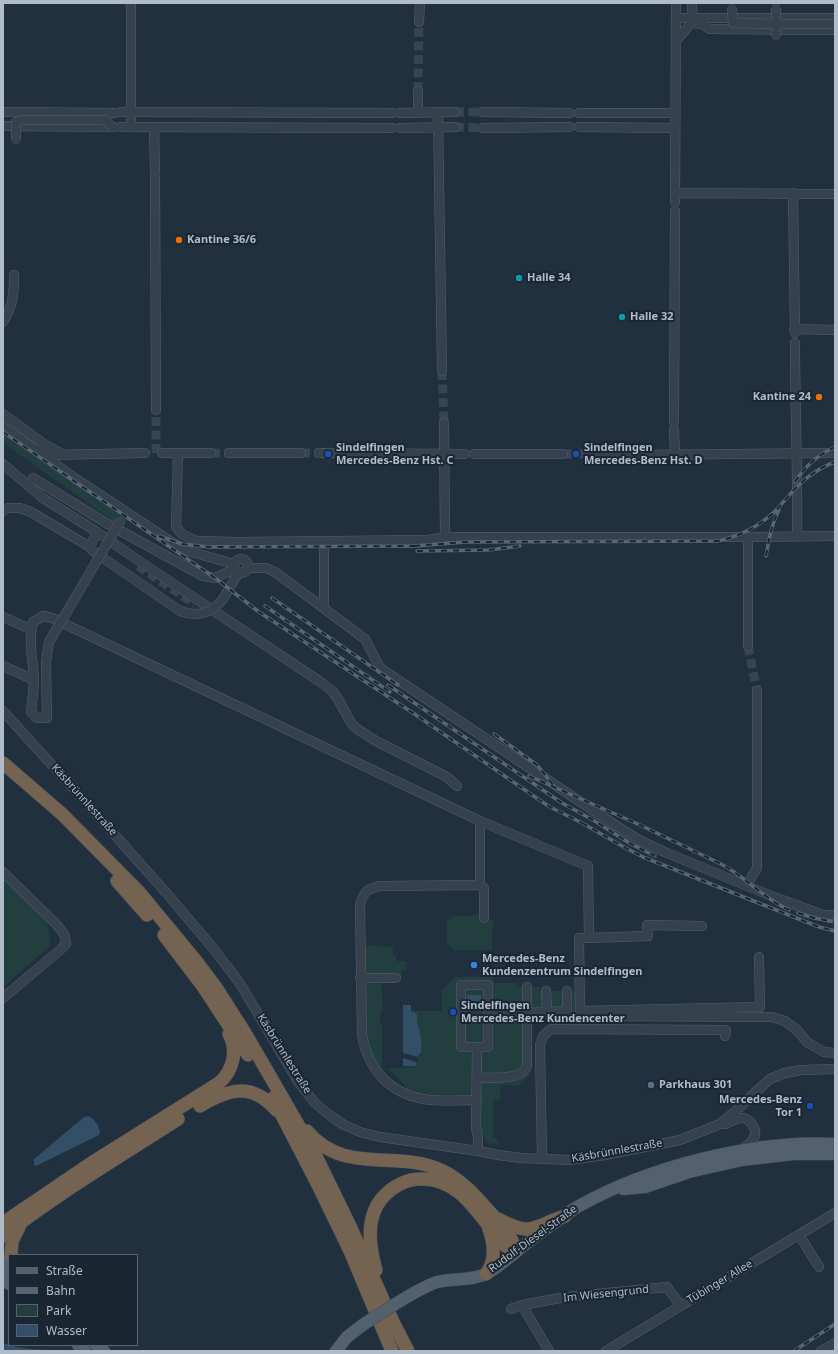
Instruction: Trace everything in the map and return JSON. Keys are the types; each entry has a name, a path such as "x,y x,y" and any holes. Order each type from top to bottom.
{"highway":[{"path":"3,763 62,814 139,892 207,975 245,1033 314,1152 333,1189 394,1324 408,1351"},
{"path":"3,774 54,818 104,866 144,911 190,968 218,1008 257,1070 318,1183 350,1251 392,1351"},
{"path":"3,1223 93,1162 213,1088 223,1080 234,1057 231,1039 190,968"},
{"path":"3,1236 22,1221 137,1145 208,1101 221,1095 234,1090 242,1090 255,1094 266,1099 286,1122"},
{"path":"284,1099 307,1131 324,1147 337,1153 358,1159 412,1163 429,1166 443,1171 458,1180 466,1186 491,1221 506,1247 515,1252"},
{"path":"3,1215 42,1190 93,1162"},
{"path":"394,1324 393,1314 380,1282 371,1246 370,1228 373,1214 384,1196 394,1187 407,1181 424,1179 437,1180 456,1190 491,1221 526,1230 536,1228 546,1222 565,1216"},
{"path":"11,1254 12,1241 22,1221"},
{"path":"486,1274 491,1265 493,1250 491,1221"}],"main road":[{"name":"Rudolf-Diesel-Straße","path":"486,1274 580,1205 634,1180 676,1166 738,1152 786,1145 835,1144"},
{"path":"608,1192 623,1188 645,1187 697,1170 742,1160 793,1154 835,1154"},
{"path":"336,1351 347,1337 364,1324 420,1289 437,1282 476,1277 486,1274"}],"street":[{"path":"131,3 122,112 131,127"},
{"path":"419,22 420,3"},
{"path":"676,3 675,197 793,193 835,194"},
{"path":"686,3 689,11 709,29 835,30"},
{"path":"732,8 733,24 835,24"},
{"path":"776,8 776,36"},
{"path":"676,18 692,14 835,18"},
{"path":"676,41 692,14"},
{"path":"418,91 418,113"},
{"path":"3,112 455,112"},
{"path":"482,112 675,113"},
{"path":"438,113 442,371"},
{"path":"16,140 16,122 21,120 105,120 116,127"},
{"path":"3,126 455,127"},
{"path":"154,127 156,410"},
{"path":"482,128 675,128"},
{"path":"793,193 794,331 835,330"},
{"path":"675,211 675,454"},
{"path":"3,322 9,312 12,302 14,275"},
{"path":"794,343 798,485 797,536"},
{"path":"3,414 47,446 62,454"},
{"path":"444,422 445,537"},
{"path":"3,427 33,448 48,455 58,466 123,516 188,551 239,566 266,568 275,572 364,639 380,668 611,823 641,841 774,897 823,915 835,916"},
{"path":"48,455 145,453"},
{"path":"162,453 212,453"},
{"path":"178,453 176,526 183,535 197,541 325,542 429,540 445,537 835,536"},
{"path":"229,453 301,454"},
{"path":"319,453 563,454"},
{"path":"586,454 835,453"},
{"path":"3,464 43,498 97,532 296,664 322,683 333,692 351,723 357,729 376,741 447,778 457,786"},
{"path":"33,478 106,523 203,576 215,578 239,566"},
{"path":"3,511 8,508 20,508 31,512 90,547 93,551 180,611 191,615 202,614 219,605 223,600 239,566 239,542"},
{"path":"123,516 49,642 46,662 47,718 37,718 30,712 34,680 32,652 33,622 43,616 52,618 480,821 588,866 589,938"},
{"path":"90,547 97,532"},
{"path":"748,537 748,646"},
{"path":"324,608 325,542"},
{"path":"117,546 122,553 138,566"},
{"path":"3,617 32,630"},
{"path":"3,666 34,680"},
{"path":"747,885 757,868 757,691"},
{"name":"Käsbrünnlestraße","path":"3,711 122,842 212,947 239,982 299,1083 315,1103 344,1125 360,1132 380,1137 506,1156 570,1160 605,1155 680,1140 720,1124 770,1079 785,1073 801,1070 835,1069"},
{"path":"480,821 480,885 484,888 484,918"},
{"path":"3,872 57,925 65,936 66,944 3,998"},
{"path":"477,1100 424,1099 408,1095 395,1088 381,1076 368,1058 363,1041 360,978 360,905 367,889 379,886 480,885"},
{"path":"702,926 647,925 648,936 579,938 580,1011 760,1007 759,957"},
{"path":"360,978 396,978"},
{"path":"461,985 488,985 488,1047 477,1047 461,1047 461,985"},
{"path":"478,1078 516,1076 524,1072 527,1066 527,987"},
{"path":"546,991 547,1012"},
{"path":"567,991 567,1017 772,1017 785,1021 797,1030 808,1043 824,1052 835,1053"},
{"path":"488,1012 528,1014 566,1011"},
{"path":"542,1159 540,1045 543,1036 551,1029 573,1032 613,1033 668,1033 726,1030 725,1036"},
{"path":"477,1047 478,1078 476,1128 478,1151"},
{"path":"720,1124 725,1124 738,1118 743,1118 752,1124 755,1134 754,1139 738,1152"},
{"name":"Tübinger Allee","path":"606,1351 835,1213"},
{"path":"799,1235 819,1267"},
{"name":"Im Wiesengrund","path":"511,1310 522,1305 566,1297 667,1287 681,1306"},
{"path":"522,1305 549,1351"},
{"path":"821,1351 835,1343"}],"green space":[{"path":"3,434 119,515 115,522 3,443"},
{"path":"3,878 47,921 51,945 3,987"},
{"path":"479,915 493,921 492,950 454,950 447,943 447,922 453,916"},
{"path":"363,945 393,947 393,955 396,955 396,961 405,961 407,964 406,969 401,970 401,975 381,976 383,1010 380,1011 380,1024 382,1024 382,1067 380,1070 365,1039"},
{"path":"455,977 494,977 494,983 516,983 518,987 539,987 540,991 576,991 575,1020 535,1020 529,1028 529,1076 520,1085 501,1085 500,1100 493,1100 493,1136 500,1143 488,1144 481,1130 481,1095 428,1094 408,1089 388,1068 417,1066 417,1056 419,1055 421,1044 417,1014 411,1011 442,1011 442,990"}],"water":[{"path":"467,995 481,995 481,1001 467,1001"},
{"path":"403,1005 411,1005 411,1011 417,1014 421,1052 416,1060 417,1066 403,1066"},
{"path":"88,1116 95,1121 98,1126 100,1131 99,1135 35,1166 34,1159 84,1117"},
{"path":"3,1343 8,1344 8,1346 59,1351 3,1351"}],"pier":[{"path":"403,1053 418,1057 418,1063 403,1058"}],"tunnel":[{"path":"418,91 419,22"},
{"path":"455,112 482,112"},
{"path":"455,127 482,128"},
{"path":"442,371 444,423"},
{"path":"156,410 156,453"},
{"path":"211,453 229,453"},
{"path":"301,453 319,453"},
{"path":"563,454 586,454"},
{"path":"138,566 195,604"},
{"path":"748,646 757,691"}],"railway":[{"path":"3,432 215,578 259,612 413,713 550,807 586,825"},
{"path":"795,482 812,462 823,453 835,447"},
{"path":"414,546 466,542 718,541 733,537 761,523 775,511 808,477 835,462"},
{"path":"766,556 772,527 779,510"},
{"path":"159,536 182,544 209,547 420,546"},
{"path":"417,551 489,550 520,546"},
{"path":"272,598 398,685"},
{"path":"265,606 390,692"},
{"path":"388,685 562,803 593,820 631,844 655,856"},
{"path":"494,734 537,765 555,787"},
{"path":"529,776 640,825 721,864 739,875 771,900 789,910"},
{"path":"582,823 643,857 819,927 835,931"},
{"path":"798,913 835,922"},
{"path":"794,1351 835,1324"}],"place":[{"name":"Kantine 36/6","path":"179,240"},
{"name":"Halle 34","path":"519,278"},
{"name":"Halle 32","path":"622,317"},
{"name":"Kantine 24","path":"819,397"},
{"name":"Sindelfingen Mercedes-Benz Hst. C","path":"328,454"},
{"name":"Sindelfingen Mercedes-Benz Hst. D","path":"576,454"},
{"name":"Mercedes-Benz Kundenzentrum Sindelfingen","path":"474,965"},
{"name":"Sindelfingen Mercedes-Benz Kundencenter","path":"453,1012"},
{"name":"Parkhaus 301","path":"651,1085"},
{"name":"Mercedes-Benz Tor 1","path":"810,1106"}]}
